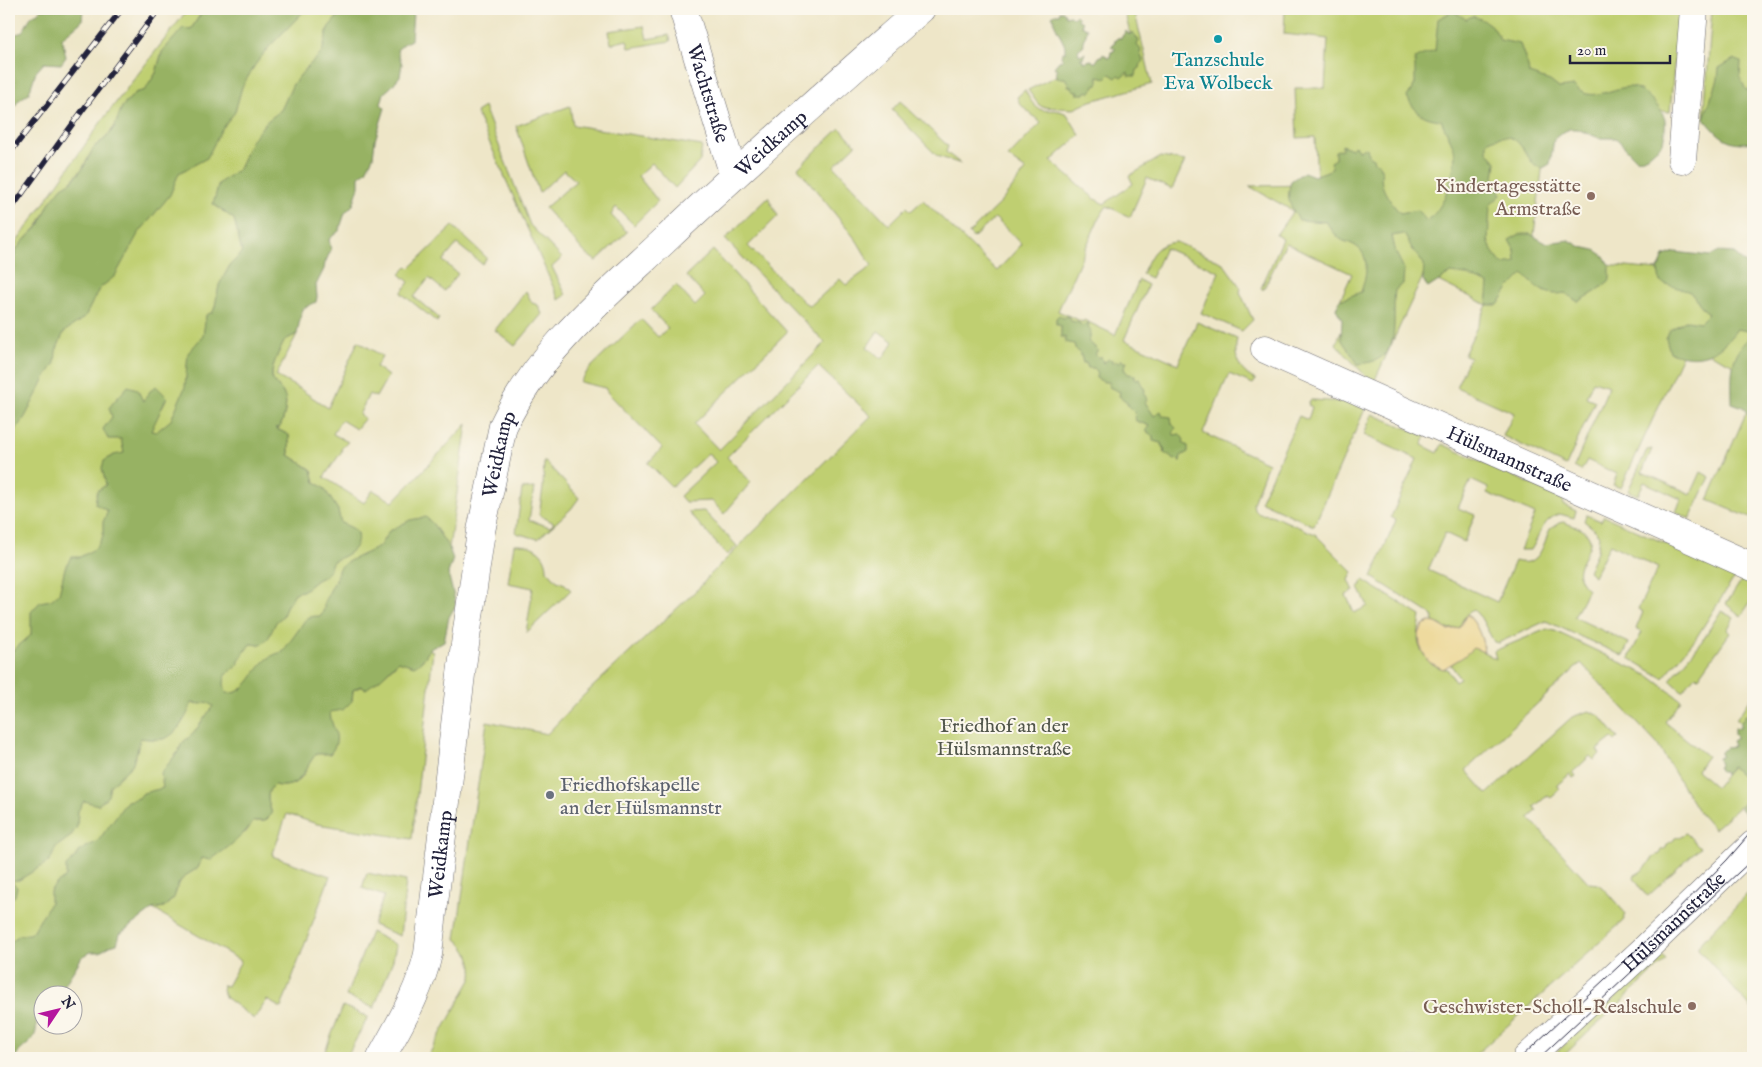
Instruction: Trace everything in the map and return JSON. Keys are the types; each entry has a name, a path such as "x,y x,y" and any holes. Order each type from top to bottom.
{"street":[{"name":"Wachtstraße","path":"683,9 734,176"},
{"name":"Weidkamp","path":"381,1058 415,992 428,954 462,666 482,531 503,426 522,391 559,344 620,282 734,176 921,9"},
{"path":"1682,160 1694,9"},
{"name":"Hülsmannstraße","path":"1266,349 1753,567"},
{"name":"Hülsmannstraße","path":"1527,1058 1647,947 1753,845"}],"green space":[{"path":"41,9 83,9 82,21 62,38 66,57 61,64 44,63 36,72 29,93 18,101 9,117 9,32 14,34 21,32 32,16"},
{"path":"188,9 204,9 191,29 162,52 156,73 145,91 135,93 122,107 115,126 106,138 94,147 83,168 49,205 38,226 16,250 13,260 9,264 9,253 101,122"},
{"path":"204,9 306,9 269,47 255,65 242,87 235,112 221,130 207,158 179,173 170,195 138,234 115,276 99,289 85,317 64,332 56,351 55,363 25,417 9,439 9,264 13,260 16,250 39,226 50,202 62,187 72,181 83,168 94,147 106,138 115,126 122,107 135,93 145,90 156,73 162,52 183,28 191,29"},
{"path":"270,9 392,9 200,416 315,483 312,470 289,455 289,435 275,428 280,427 286,400 272,377 274,362 285,339 297,334 276,376 300,389 328,408 358,341 382,356 376,367 388,376 376,397 369,394 359,415 365,418 356,429 341,420 333,434 348,442 341,449 342,451 324,477 364,503 373,490 393,502 467,424 447,562 43,984 32,984 32,995 9,1019 9,415"},
{"path":"350,9 419,9 413,13 411,40 397,50 402,64 400,76 384,93 381,104 385,108 375,140 373,157 366,171 359,176 359,187 353,205 345,213 339,231 329,239 331,250 316,285 316,302 302,309 297,334 285,340 278,353 272,372 274,382 282,391 286,400 280,427 275,428 289,435 289,455 312,470 315,482 324,488 338,510 341,523 355,530 358,540 354,549 332,562 329,572 303,591 296,592 286,607 283,616 276,622 269,637 261,645 250,644 238,665 225,675 226,693 242,689 265,661 273,655 283,652 308,618 321,616 324,602 335,581 339,568 347,562 379,547 389,531 410,520 426,517 449,548 453,559 448,573 456,605 449,617 444,641 430,649 422,661 414,666 398,661 381,678 366,689 360,686 353,690 352,701 343,710 330,712 336,733 334,748 330,754 316,754 296,782 283,786 274,785 271,788 268,798 272,814 265,821 254,821 234,842 210,860 202,858 198,868 185,876 178,884 174,898 164,907 153,909 120,934 117,944 100,952 91,952 82,957 65,984 32,984 32,1034 35,1034 32,1040 14,1058 9,1058 9,944 19,935 29,934 34,930 50,903 50,891 66,877 66,866 75,858 79,851 98,841 127,801 139,798 143,793 163,788 161,773 178,752 182,743 193,734 213,706 206,702 202,704 192,703 181,724 168,737 163,739 140,738 132,765 110,786 108,796 98,805 84,801 78,811 77,827 70,837 56,847 50,861 19,880 11,881 17,887 15,896 9,900 9,654 31,635 31,612 40,602 51,600 59,593 65,568 71,557 80,557 96,548 103,536 103,522 108,511 95,504 97,491 106,485 102,468 104,461 114,455 124,453 121,439 108,439 103,429 112,417 109,408 128,386 137,389 143,401 156,386 167,397 151,431 156,432 171,420 185,387 188,353 203,336 206,315 213,312 219,285 230,265 242,253 234,219 213,204 219,183 239,169 251,141 266,122 281,110 293,84 322,53 328,28 338,16"},
{"path":"1124,9 1134,9 1152,84 1091,101 1074,109 1042,107 1038,104 1028,90 1074,67 1083,60 1085,62 1091,60 1095,63 1100,56 1106,55 1110,57 1111,52 1115,48 1112,45 1115,43 1115,40 1121,38 1126,31 1130,34"},
{"path":"1285,9 1679,9 1670,112 1551,99 1531,258 1753,279 1753,366 1732,364 1710,354 1691,336 1621,488 1613,485 1617,474 1587,460 1581,471 1574,467 1609,386 1593,381 1586,397 1595,401 1566,466 1503,436 1514,413 1456,387 1470,357 1464,355 1487,305 1424,274 1373,384 1336,344 1347,317 1336,309 1352,274 1286,243 1263,290 1261,288 1283,239 1276,235 1293,211 1249,186 1317,185 1315,137 1297,138 1295,88 1325,88 1328,39 1284,34"},
{"path":"1712,9 1753,9 1753,126 1704,118"},
{"path":"1060,11 1063,11 1066,16 1070,15 1073,18 1076,15 1079,18 1077,19 1082,22 1081,26 1087,28 1083,40 1084,45 1078,50 1079,55 1085,53 1083,58 1080,58 1085,62 1091,60 1095,63 1103,54 1110,57 1111,52 1115,48 1112,45 1115,43 1115,40 1121,38 1126,31 1129,35 1133,32 1139,41 1137,45 1141,50 1140,53 1143,61 1137,70 1136,76 1128,76 1128,72 1122,77 1119,75 1116,78 1110,74 1106,78 1098,76 1098,84 1094,85 1090,93 1087,91 1085,94 1077,94 1079,91 1075,91 1071,86 1068,86 1065,78 1058,78 1056,73 1058,69 1054,67 1059,61 1063,60 1061,56 1063,52 1065,53 1065,46 1052,16 1059,14"},
{"path":"1453,11 1466,19 1473,16 1486,22 1496,31 1500,40 1520,44 1529,74 1550,81 1559,88 1574,86 1587,94 1600,94 1629,87 1640,90 1656,104 1663,115 1665,126 1663,143 1648,156 1637,160 1616,138 1599,138 1577,129 1570,129 1554,139 1550,164 1543,168 1535,166 1521,146 1511,138 1497,138 1487,142 1487,151 1496,162 1494,178 1501,195 1490,205 1488,240 1492,251 1502,264 1516,262 1515,251 1509,240 1520,234 1530,234 1546,243 1569,240 1581,247 1595,250 1604,256 1610,267 1610,280 1597,291 1578,302 1565,293 1552,294 1541,290 1523,274 1509,288 1498,305 1487,305 1489,284 1466,275 1451,273 1428,288 1423,280 1424,264 1414,252 1404,234 1392,236 1396,253 1404,269 1403,284 1395,290 1393,338 1383,356 1373,361 1358,364 1341,339 1342,319 1336,309 1340,300 1361,292 1366,273 1363,254 1354,245 1339,238 1326,222 1299,220 1289,201 1291,181 1304,172 1314,176 1330,170 1332,167 1330,162 1335,159 1335,151 1342,149 1342,145 1351,149 1355,145 1358,150 1366,148 1374,162 1378,163 1382,171 1383,188 1400,213 1417,210 1427,221 1434,214 1443,201 1449,186 1453,169 1454,149 1441,120 1429,118 1421,114 1407,97 1415,84 1415,59 1435,51 1438,19"},
{"path":"644,26 647,39 669,35 671,41 629,48 627,40 611,44 609,31"},
{"path":"1734,59 1741,62 1740,77 1746,90 1753,91 1753,142 1737,143 1725,139 1704,118 1718,79 1719,68"},
{"name":"Friedhof an der Hülsmannstraße","path":"1025,90 1035,106 1040,109 1060,111 1067,114 1080,135 1051,161 1095,199 1104,204 1133,184 1129,176 1161,157 1185,161 1172,189 1147,178 1130,217 1107,206 1099,218 1058,311 1083,322 1084,320 1115,335 1139,280 1148,285 1124,340 1178,364 1197,322 1237,339 1236,352 1241,368 1256,380 1253,384 1229,374 1203,433 1268,463 1253,503 1254,509 1259,514 1271,515 1315,534 1353,572 1349,580 1354,591 1346,595 1354,613 1368,606 1359,588 1363,580 1421,616 1418,640 1421,650 1432,664 1447,669 1455,681 1460,678 1451,665 1473,648 1496,659 1494,651 1547,629 1555,631 1649,676 1681,700 1665,722 1707,756 1697,770 1716,787 1732,767 1753,786 1753,790 1742,804 1714,829 1698,811 1657,744 1581,663 1466,770 1487,794 1572,717 1589,711 1600,716 1618,738 1615,741 1612,738 1597,750 1600,754 1594,760 1590,756 1573,772 1576,776 1573,778 1570,774 1557,785 1560,789 1551,797 1548,795 1534,807 1537,811 1529,818 1589,883 1598,884 1604,889 1626,914 1623,921 1472,1058 427,1058 472,978 469,956 456,939 487,721 547,734 584,695 701,586 871,416 818,366 727,457 751,482 724,514 712,501 685,502 680,496 716,462 708,453 672,487 648,463 662,448 605,388 580,382 589,369 641,319 658,337 668,328 651,310 676,285 695,306 705,296 686,276 713,250 787,332 694,424 719,450 825,343 725,239 768,197 778,216 748,246 810,306 840,279 846,285 872,266 857,241 798,168 840,128 856,145 834,166 889,225 907,207 911,211 923,200 997,271 1022,244 995,218 973,238 969,233 1001,202 1026,170 1008,157 1041,123 1020,104 1017,97","holes":["878,331 894,342 882,359 867,347"]},
{"path":"900,101 948,146 946,152 961,164 937,156 892,110"},
{"path":"570,106 573,125 702,146 700,161 675,188 652,163 638,176 658,201 634,225 616,207 611,215 627,232 596,261 585,253 545,208 576,181 564,170 539,193 516,126"},
{"path":"484,107 530,225 562,258 552,267 566,295 559,300 476,112"},
{"path":"453,226 487,258 482,264 457,244 443,261 458,274 444,291 429,278 414,297 439,318 437,322 401,293 409,282 400,274 408,266 410,268"},
{"path":"1176,242 1223,263 1241,288 1240,292 1253,320 1242,331 1201,313 1219,272 1165,248 1151,278 1142,274 1151,256 1158,248"},
{"path":"1675,252 1710,256 1719,252 1733,253 1745,263 1753,275 1753,332 1737,329 1723,345 1708,354 1700,356 1691,357 1670,352 1666,338 1670,330 1687,320 1700,322 1708,314 1690,292 1660,282 1658,270 1664,256"},
{"path":"526,291 532,303 538,305 542,314 515,346 495,330"},
{"path":"1059,315 1063,318 1068,316 1071,321 1080,323 1081,326 1089,324 1088,327 1091,331 1088,341 1098,350 1095,354 1099,358 1101,356 1103,363 1109,359 1112,360 1113,364 1116,361 1118,363 1121,359 1123,362 1127,361 1124,369 1128,374 1135,375 1135,379 1139,379 1145,390 1144,394 1147,399 1145,402 1154,416 1161,411 1163,416 1171,417 1172,424 1176,428 1173,432 1174,435 1180,434 1184,440 1183,443 1188,446 1188,452 1181,456 1180,462 1178,459 1175,460 1164,453 1165,450 1161,443 1153,441 1153,436 1146,431 1150,426 1136,421 1134,416 1136,414 1128,406 1127,402 1119,396 1120,392 1109,387 1109,382 1096,378 1097,371 1094,368 1088,368 1086,363 1083,363 1081,355 1074,344 1065,342 1065,337 1061,337 1061,326 1056,324 1056,318"},
{"path":"1753,334 1753,417 1749,416 1743,407 1732,403 1732,374 1735,357"},
{"path":"1753,397 1753,519 1708,500"},
{"path":"1311,400 1350,402 1365,409 1314,526 1261,500 1299,416 1308,420 1312,407 1308,405"},
{"path":"1372,414 1426,436 1422,445 1438,453 1442,444 1564,499 1562,504 1576,511 1574,518 1560,514 1554,516 1545,524 1531,550 1520,550 1535,514 1487,493 1488,488 1471,480 1458,508 1475,515 1464,542 1445,533 1428,570 1497,602 1515,561 1523,562 1535,559 1542,549 1550,529 1559,523 1563,522 1577,527 1588,535 1590,541 1589,547 1579,566 1581,581 1588,589 1574,617 1629,643 1623,656 1546,621 1498,643 1494,642 1481,618 1473,609 1463,619 1459,628 1446,629 1433,622 1433,617 1429,613 1372,577 1396,520 1391,517 1417,459 1364,435"},
{"path":"1652,449 1642,472 1691,494 1701,472 1710,477 1690,519 1676,512 1681,499 1644,482 1638,495 1628,491 1647,450"},
{"path":"544,460 579,498 571,509 538,539 516,533 522,489 534,488 529,520 550,527 554,523 539,515 543,488"},
{"path":"704,511 737,546 727,555 688,512"},
{"path":"1586,515 1601,521 1604,516 1736,575 1696,638 1663,678 1629,658 1642,632 1636,629 1643,612 1638,609 1658,568 1610,544 1594,576 1588,571 1597,551 1599,536 1584,521"},
{"path":"514,544 526,545 541,553 547,570 557,581 565,584 571,590 526,633 533,588 508,583"},
{"path":"1743,578 1753,582 1753,598 1741,616 1726,604"},
{"path":"1721,611 1734,618 1727,630 1730,633 1699,677 1695,676 1682,691 1670,680 1700,644"},
{"path":"430,649 433,652 412,839 317,824 287,814 272,856 330,876 281,1008 267,1000 254,1019 226,998 222,991 223,985 227,986 241,961 153,909 162,907 172,900 184,876 198,868 202,858 246,832 254,821 265,821 272,814 268,798 269,791 274,785 291,785 300,779 333,726 330,712 352,701 353,690 381,678 399,661 422,661"},
{"path":"1753,695 1753,708 1740,723 1736,719"},
{"path":"1753,708 1753,786 1732,767 1725,775 1724,772 1720,772 1718,758 1721,757 1721,752 1726,747 1734,746 1732,741 1737,738 1734,735 1734,728 1740,727 1744,716 1749,715"},
{"path":"1753,790 1753,811 1745,814 1740,809 1741,806"},
{"path":"1686,833 1700,847 1648,896 1634,878 1635,875 1646,867 1654,856 1660,854 1667,844"},
{"path":"367,873 406,881 400,936 373,925 384,896 362,888"},
{"path":"1753,888 1753,1010 1698,949 1698,946"},
{"path":"371,932 396,945 393,960 374,1008 346,996"},
{"path":"1661,955 1666,960 1561,1058 1550,1058"},
{"path":"343,1006 368,1017 346,1058 333,1058 325,1051"}],"sand":[{"path":"1467,614 1479,632 1484,652 1473,648 1463,657 1443,669 1429,662 1420,646 1419,634 1423,625 1430,622 1436,623 1448,630 1459,628"}],"tram line":[{"path":"1520,1058 1661,927 1727,860 1753,830"},
{"path":"1539,1058 1753,859"}],"railway":[{"path":"9,154 122,9"},
{"path":"9,212 159,9"}],"place":[{"name":"Tanzschule Eva Wolbeck","path":"1218,39"},
{"name":"Kindertagesstätte Armstraße","path":"1591,196"},
{"name":"Friedhofskapelle an der Hülsmannstr","path":"550,795"},
{"name":"Geschwister-Scholl-Realschule","path":"1692,1006"}]}
